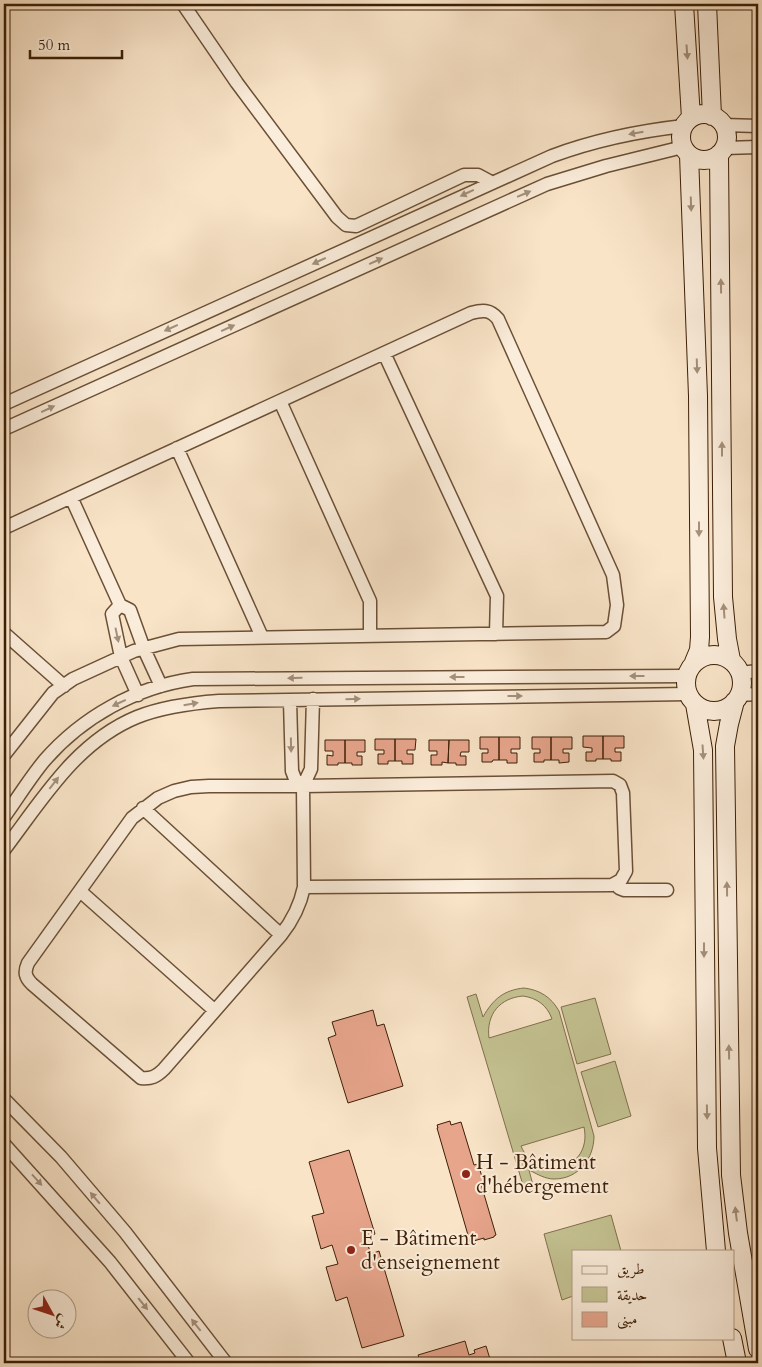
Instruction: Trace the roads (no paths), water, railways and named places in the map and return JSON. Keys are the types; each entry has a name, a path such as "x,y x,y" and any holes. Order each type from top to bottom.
{"main road":[{"path":"684,4 688,122 681,139 686,151 698,406 700,637 698,650 690,669 686,688 691,699 703,750 707,1139 716,1250"},
{"path":"707,4 718,120 726,132 726,140 722,151 723,596 727,639 742,681 728,724 725,746 731,1175 738,1233 758,1348"},
{"path":"688,122 698,115 718,120"},
{"path":"686,151 697,159 704,160 712,158 722,151"},
{"path":"690,669 708,654 724,656 736,666"},
{"path":"691,699 703,709 711,711 728,707 737,698"},
{"path":"732,1340 738,1363"}],"street":[{"path":"183,4 237,83 337,217 346,225 356,226 464,175 478,174 492,182"},
{"path":"718,120 758,126"},
{"path":"4,404 552,156 593,142 688,122"},
{"path":"722,151 758,147"},
{"path":"4,429 546,184 606,166 686,151"},
{"path":"4,528 384,353 482,310 493,313 498,319 613,575 617,605 616,622 606,632 179,638 121,657 73,679 54,693 4,754"},
{"path":"384,353 497,596 496,634"},
{"path":"280,401 370,601 370,636"},
{"path":"178,448 262,637"},
{"path":"71,497 120,605 130,610 144,649 161,686"},
{"path":"120,605 112,614 121,657 138,695"},
{"path":"4,634 64,686"},
{"path":"736,666 758,671"},
{"path":"4,817 44,761 75,730 101,711 161,686 177,682 218,679 478,677 690,669"},
{"path":"477,696 478,677"},
{"path":"737,698 758,694"},
{"path":"4,850 54,782 89,746 105,734 138,716 152,712 199,703 313,699 477,696 691,699"},
{"path":"304,887 598,886 617,883 621,880 626,870 622,789 620,785 613,781 303,786 192,787 174,791 158,798 132,818 26,968 28,980 39,991 140,1078 149,1079 158,1076 281,935 296,913 304,887 303,786 311,769 313,699"},
{"path":"290,701 292,771 295,779 303,786"},
{"path":"25,788 42,799"},
{"path":"143,808 281,935"},
{"path":"617,883 619,888 624,890 667,890"},
{"path":"80,891 214,1010"},
{"path":"4,1099 61,1158 124,1232 226,1363"},
{"path":"4,1144 110,1262 189,1363"}],"place":[{"name":"H - Bâtiment d'hébergement","path":"466,1174"},
{"name":"E - Bâtiment d'enseignement","path":"351,1250"}]}
